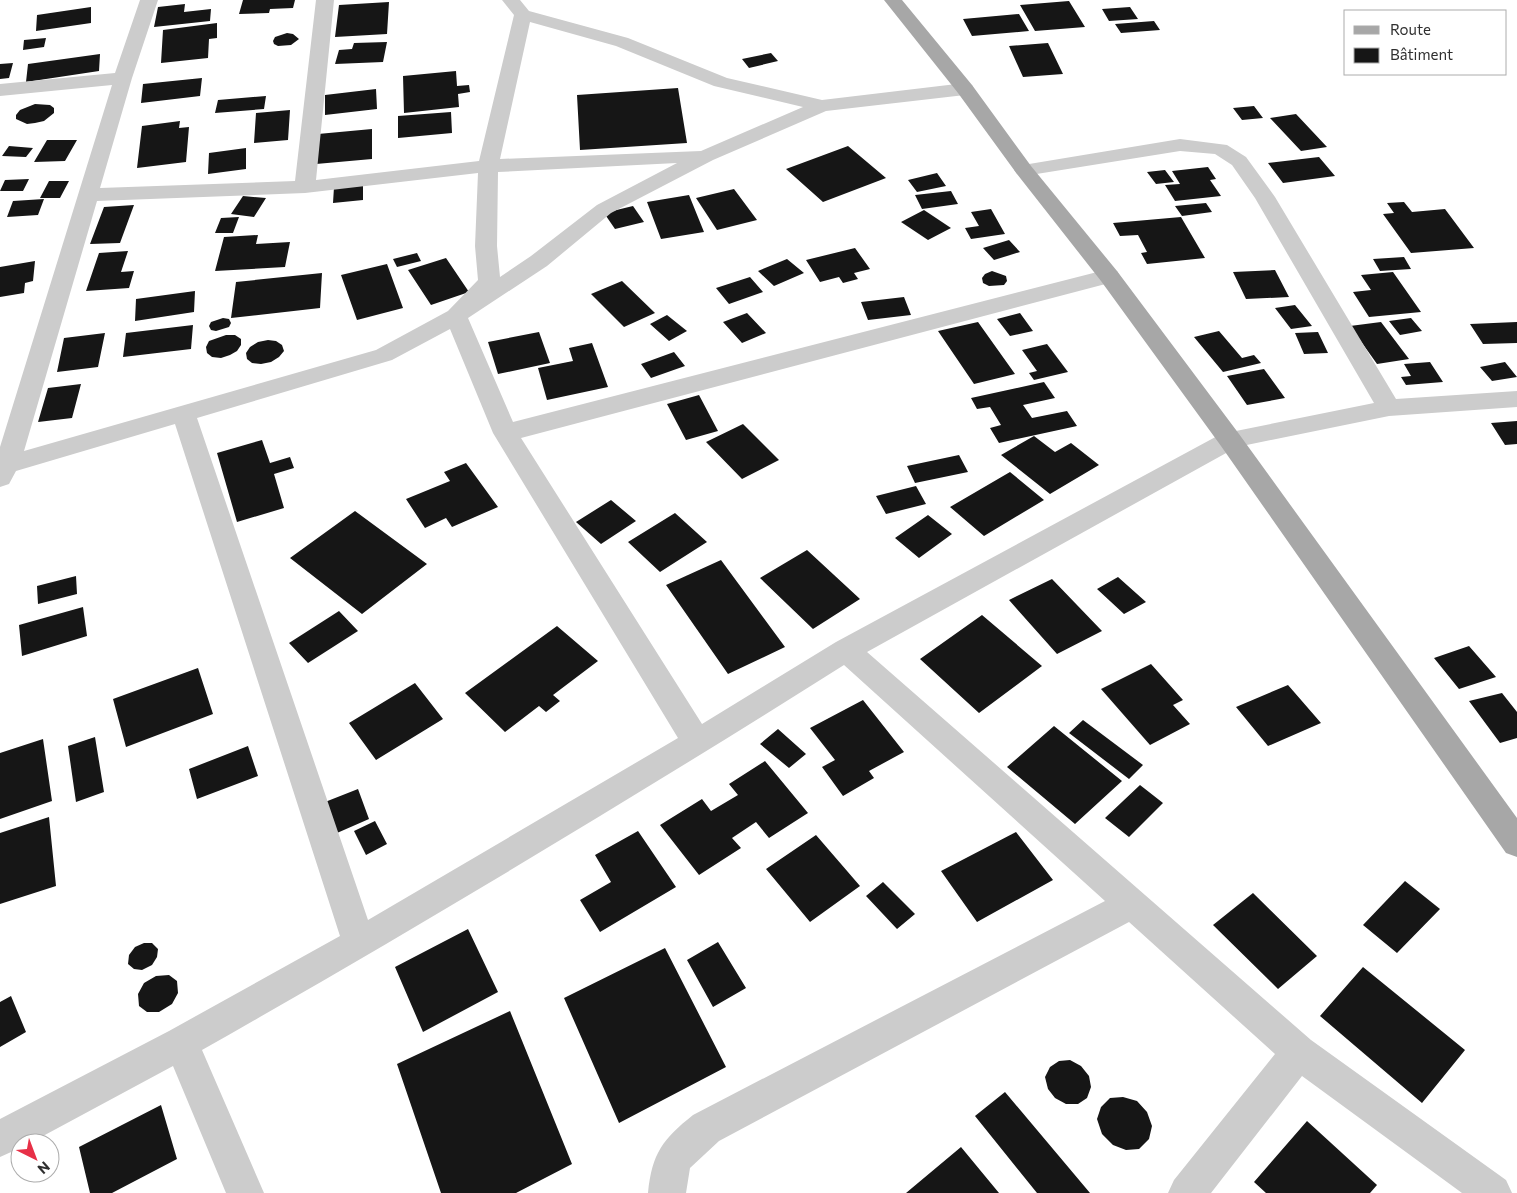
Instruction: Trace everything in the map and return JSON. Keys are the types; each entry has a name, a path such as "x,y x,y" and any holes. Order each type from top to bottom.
{"main road":[{"path":"893,0 964,89 1024,170 1109,276 1230,440 1517,843"}],"street":[{"path":"5,459 149,0"},
{"path":"305,186 325,0"},
{"path":"456,316 489,281 486,246 488,166 517,7 622,42 721,82 822,106"},
{"path":"0,90 123,78"},
{"path":"5,459 184,415 384,355 456,316 540,261 604,209 706,156 822,106 964,89"},
{"path":"1024,170 1180,145 1220,149 1239,161 1265,197 1389,408"},
{"path":"89,195 305,186 488,166 706,156"},
{"path":"505,433 1109,276"},
{"path":"456,316 505,433 697,742"},
{"path":"0,1139 181,1043 359,943 697,742 846,650 1230,440 1389,408 1517,399"},
{"path":"184,415 359,943"},
{"path":"846,650 1299,1052 1493,1193"},
{"path":"667,1193 668,1170 678,1150 706,1128 1131,904"},
{"path":"181,1043 245,1193"},
{"path":"1187,1193 1299,1052"}],"building":[{"path":"243,0 295,0 293,8 270,9 269,13 239,14"},
{"path":"1069,1 1085,27 1035,31 1020,5"},
{"path":"389,2 387,34 335,37 339,5"},
{"path":"185,4 184,12 211,9 210,21 154,27 158,7"},
{"path":"91,7 91,23 36,31 37,15"},
{"path":"1130,7 1138,19 1109,21 1102,9"},
{"path":"1019,14 1029,31 972,36 963,19"},
{"path":"1154,21 1160,30 1121,33 1115,24"},
{"path":"217,23 217,38 209,39 208,58 161,63 163,30"},
{"path":"287,33 293,34 299,39 291,45 278,46 274,44 275,37"},
{"path":"46,38 44,47 23,50 24,40"},
{"path":"387,42 383,62 335,64 339,50 352,49 354,43"},
{"path":"1048,43 1063,74 1023,77 1009,46"},
{"path":"771,53 778,61 749,68 742,59"},
{"path":"100,54 99,71 26,82 28,64"},
{"path":"13,63 9,78 0,79 0,64"},
{"path":"456,71 457,86 469,85 470,92 458,94 459,107 404,113 403,76"},
{"path":"202,78 200,96 141,103 143,84"},
{"path":"678,88 687,143 580,150 577,95"},
{"path":"376,89 377,109 325,115 325,95"},
{"path":"266,96 264,109 215,113 218,100"},
{"path":"35,104 50,105 54,108 54,113 44,121 35,123 27,124 16,119 16,115 20,110"},
{"path":"1254,106 1263,118 1242,120 1233,108"},
{"path":"290,110 288,140 254,143 256,113"},
{"path":"451,112 452,133 398,138 398,116"},
{"path":"1296,114 1327,147 1301,151 1270,118"},
{"path":"180,121 179,128 189,127 186,162 137,168 142,126"},
{"path":"372,129 372,159 316,164 318,134"},
{"path":"47,140 77,140 65,161 34,162"},
{"path":"9,146 33,148 26,157 2,156"},
{"path":"848,146 886,178 823,202 786,169"},
{"path":"246,148 246,169 208,174 209,153"},
{"path":"1319,157 1335,176 1283,183 1268,163"},
{"path":"1208,167 1216,179 1210,180 1221,196 1175,201 1165,185 1180,184 1172,171"},
{"path":"1165,170 1174,182 1156,184 1147,172"},
{"path":"937,173 946,186 917,192 908,180"},
{"path":"29,179 23,191 0,191 5,180"},
{"path":"49,181 69,181 60,198 40,198"},
{"path":"363,185 363,200 333,203 334,187"},
{"path":"734,189 757,220 717,230 696,198"},
{"path":"951,191 958,204 922,209 915,195"},
{"path":"689,195 704,232 661,239 647,202"},
{"path":"243,196 266,198 254,217 231,214"},
{"path":"44,199 38,215 7,217 13,201"},
{"path":"1404,202 1412,212 1445,209 1474,248 1411,253 1383,214 1394,213 1387,203"},
{"path":"1206,203 1212,212 1182,216 1175,206"},
{"path":"134,205 120,243 90,244 104,207"},
{"path":"633,206 644,222 615,229 604,213"},
{"path":"991,209 1005,234 971,239 965,228 979,226 971,212"},
{"path":"924,210 951,228 928,240 901,222"},
{"path":"239,217 233,233 215,233 221,218"},
{"path":"1181,217 1205,258 1147,264 1141,253 1147,252 1138,235 1120,236 1113,223"},
{"path":"258,235 256,244 290,242 285,267 215,271 224,237"},
{"path":"1009,240 1020,252 994,260 983,248"},
{"path":"855,248 870,269 854,273 858,279 843,283 839,277 820,282 806,260"},
{"path":"128,251 121,272 134,271 129,288 86,291 99,253"},
{"path":"417,253 421,261 397,267 393,259"},
{"path":"1404,257 1411,269 1380,271 1373,259"},
{"path":"446,258 469,292 431,305 408,270"},
{"path":"787,259 804,273 774,286 758,271"},
{"path":"35,261 33,281 25,283 24,293 0,297 0,267"},
{"path":"387,264 403,308 357,320 341,275"},
{"path":"1275,270 1289,297 1246,299 1233,272"},
{"path":"992,271 1006,276 1007,281 1004,285 989,286 983,283 982,278 985,274"},
{"path":"1393,272 1421,312 1369,317 1353,292 1371,290 1361,275"},
{"path":"322,273 320,308 231,318 236,282"},
{"path":"750,277 763,292 729,304 716,288"},
{"path":"622,281 655,313 624,327 591,294"},
{"path":"195,291 194,312 135,321 136,299"},
{"path":"904,297 911,315 868,320 861,302"},
{"path":"1295,305 1312,326 1291,329 1275,308"},
{"path":"747,313 766,333 742,343 723,322"},
{"path":"1020,313 1033,331 1010,336 997,319"},
{"path":"667,315 687,331 669,341 650,324"},
{"path":"223,318 229,319 231,323 229,327 216,331 211,330 209,326 211,322"},
{"path":"1411,318 1422,331 1400,335 1389,321"},
{"path":"978,322 1015,374 974,384 938,331"},
{"path":"1381,322 1409,359 1377,364 1350,326"},
{"path":"1517,322 1517,343 1483,344 1470,324"},
{"path":"193,325 191,349 123,357 126,333"},
{"path":"1219,331 1242,358 1254,355 1261,363 1223,372 1194,337"},
{"path":"539,332 550,363 498,374 488,342"},
{"path":"1318,332 1328,353 1304,354 1295,333"},
{"path":"105,333 98,367 57,372 64,338"},
{"path":"226,335 235,335 241,339 241,345 237,351 221,358 212,357 207,353 206,347 209,341"},
{"path":"276,341 282,345 284,351 279,357 271,362 261,364 252,363 247,359 246,353 250,347 258,342"},
{"path":"592,343 608,387 547,400 538,368 573,361 569,348"},
{"path":"1047,344 1068,372 1034,380 1029,373 1037,371 1022,350"},
{"path":"674,352 685,366 651,378 641,364"},
{"path":"1430,362 1443,382 1406,385 1401,377 1411,376 1404,364"},
{"path":"1505,362 1517,377 1492,381 1480,367"},
{"path":"1264,369 1285,398 1247,405 1227,376"},
{"path":"1044,382 1055,398 1023,405 1032,418 1067,411 1077,426 999,443 990,428 1001,425 990,407 977,409 971,398"},
{"path":"81,384 72,418 38,422 48,388"},
{"path":"699,395 718,431 686,440 667,404"},
{"path":"1517,421 1517,444 1505,445 1491,423"},
{"path":"743,424 779,460 742,479 706,442"},
{"path":"1034,436 1055,452 1071,443 1099,465 1050,494 1001,455"},
{"path":"262,440 270,463 290,457 294,468 274,474 284,508 237,522 217,453"},
{"path":"959,455 968,472 915,483 907,466"},
{"path":"466,463 498,507 452,527 446,518 425,528 406,499 450,481 444,472"},
{"path":"1010,472 1044,500 984,536 950,507"},
{"path":"916,486 926,504 886,514 876,496"},
{"path":"611,500 636,521 601,544 576,522"},
{"path":"355,511 427,564 362,614 290,558"},
{"path":"675,513 707,542 660,572 628,542"},
{"path":"928,515 952,534 919,558 895,538"},
{"path":"807,550 860,599 813,629 760,578"},
{"path":"721,560 785,647 728,674 666,585"},
{"path":"76,576 77,594 38,604 37,586"},
{"path":"1118,577 1146,602 1124,614 1097,589"},
{"path":"1052,579 1102,631 1057,654 1009,600"},
{"path":"83,607 87,636 22,656 19,625"},
{"path":"339,611 358,631 308,663 289,643"},
{"path":"982,615 1042,666 979,713 920,659"},
{"path":"557,626 598,661 553,695 560,701 546,712 539,706 505,732 465,693"},
{"path":"1469,646 1496,677 1459,689 1434,658"},
{"path":"1151,664 1183,700 1173,705 1190,724 1150,745 1101,689"},
{"path":"198,668 213,714 126,747 113,699"},
{"path":"415,683 443,719 376,760 349,723"},
{"path":"1288,685 1321,723 1268,746 1236,707"},
{"path":"1502,693 1517,712 1517,738 1500,743 1469,701"},
{"path":"863,700 904,752 869,771 874,778 843,796 822,767 835,760 810,728"},
{"path":"1083,720 1143,765 1129,779 1069,733"},
{"path":"1054,726 1122,781 1075,824 1007,767"},
{"path":"778,729 806,754 789,768 760,744"},
{"path":"95,737 104,792 76,802 68,746"},
{"path":"43,739 52,801 0,819 0,753"},
{"path":"248,746 258,776 197,799 189,769"},
{"path":"765,761 808,813 769,838 756,822 732,838 741,848 699,875 660,825 702,799 711,811 738,795 729,784"},
{"path":"1140,785 1163,803 1129,837 1105,818"},
{"path":"358,789 369,819 337,833 325,802"},
{"path":"49,817 56,886 0,904 0,833"},
{"path":"375,821 387,844 366,855 354,831"},
{"path":"638,831 676,887 600,932 580,900 611,882 595,855"},
{"path":"1016,832 1053,880 977,922 941,871"},
{"path":"816,835 860,886 810,922 766,869"},
{"path":"1405,881 1440,909 1397,953 1363,925"},
{"path":"883,882 915,914 897,929 866,896"},
{"path":"1253,893 1317,956 1278,989 1213,925"},
{"path":"468,929 498,992 423,1032 395,967"},
{"path":"718,942 746,988 713,1007 687,960"},
{"path":"144,943 152,943 158,949 157,957 152,965 142,970 134,969 128,964 129,955 135,947"},
{"path":"665,948 726,1067 619,1123 564,998"},
{"path":"1363,967 1465,1050 1422,1103 1320,1016"},
{"path":"169,975 177,981 178,993 172,1004 159,1012 147,1012 139,1006 138,994 144,983 156,976"},
{"path":"11,996 26,1032 0,1047 0,1002"},
{"path":"510,1011 572,1164 516,1193 441,1193 397,1064"},
{"path":"1070,1060 1081,1066 1089,1076 1091,1087 1087,1098 1078,1104 1066,1104 1055,1098 1048,1089 1045,1077 1050,1067 1059,1061"},
{"path":"1005,1092 1090,1193 1037,1193 975,1116"},
{"path":"1123,1097 1137,1101 1147,1112 1152,1126 1149,1139 1139,1149 1126,1150 1113,1145 1102,1134 1097,1119 1101,1107 1110,1098"},
{"path":"161,1105 177,1159 112,1193 90,1193 79,1147"},
{"path":"1307,1121 1377,1185 1370,1193 1266,1193 1254,1182"},
{"path":"961,1147 999,1193 906,1193"}]}
